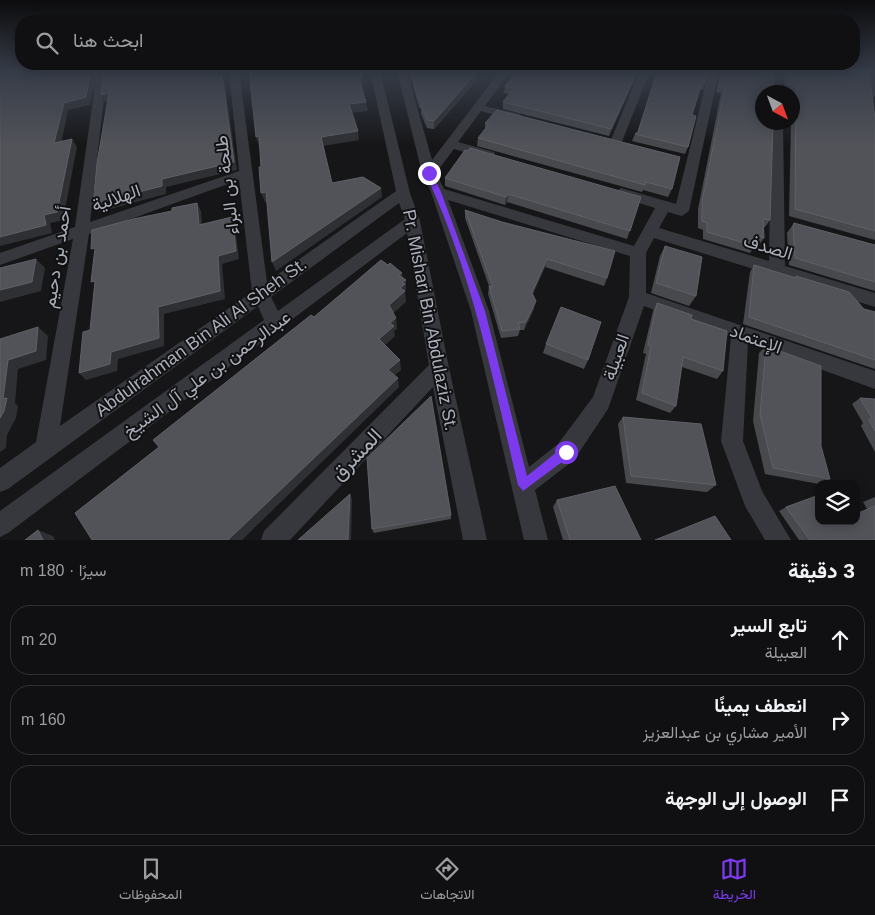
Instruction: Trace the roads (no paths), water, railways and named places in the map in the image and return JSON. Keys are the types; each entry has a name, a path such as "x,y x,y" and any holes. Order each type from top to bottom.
{"street":[{"name":"أحمد بن دحيم","path":"46,448 82,230 99,96"},
{"name":"طلحة بن البراء","path":"236,96 244,174 261,294 275,324"},
{"name":"Pr. Mishari Bin Abdulaziz St.","path":"382,96 403,193 413,221 439,368 475,540"},
{"path":"409,96 429,173 438,192 480,311 536,540"},
{"path":"429,173 485,96"},
{"path":"615,143 634,96"},
{"path":"608,189 682,210 709,96"},
{"path":"477,107 532,122"},
{"path":"777,130 777,270"},
{"path":"451,144 506,160"},
{"path":"677,159 694,164"},
{"name":"الهلالية","path":"0,259 244,174"},
{"path":"438,192 638,253"},
{"name":"Abdulrahman Bin Ali Al Sheh St.","path":"0,481 403,193"},
{"name":"العبيلة","path":"523,485 566,452 601,402 638,297 638,253 664,205"},
{"path":"777,220 795,225"},
{"name":"عبدالرحمن بن علي آل الشيخ","path":"0,526 413,221"},
{"name":"الصدف","path":"650,231 875,300"},
{"name":"الإعتماد","path":"638,297 875,380"},
{"path":"740,333 732,442 753,498 779,540"},
{"name":"المشرق","path":"273,540 439,368"}]}
